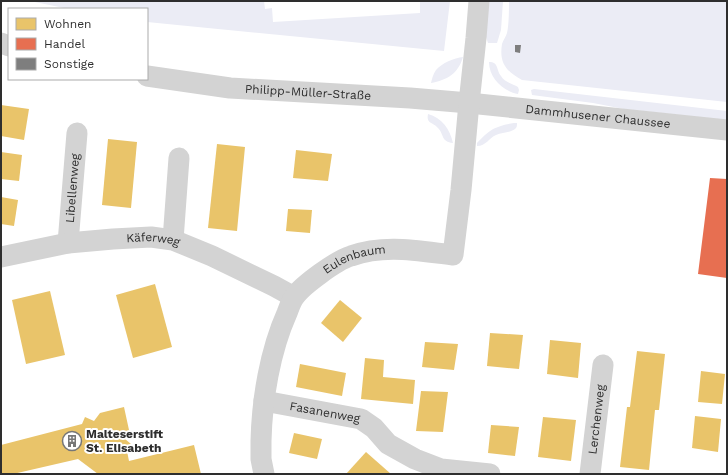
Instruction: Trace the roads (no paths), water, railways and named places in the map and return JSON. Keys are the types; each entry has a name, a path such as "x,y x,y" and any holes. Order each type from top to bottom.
{"street":[{"path":"469,103 479,1"},
{"name":"Philipp-Müller-Straße","path":"148,76 230,88 410,98 469,103"},
{"name":"Dammhusener Chaussee","path":"469,103 727,130"},
{"name":"Eulenbaum","path":"264,474 261,459 261,427 264,401 275,347 283,321 294,297 329,267 350,256 363,252 397,249 453,255 469,103"},
{"name":"Libellenweg","path":"68,243 77,133"},
{"path":"172,240 179,158"},
{"name":"Käferweg","path":"1,257 68,243 151,237 172,240 212,256 294,297"},
{"name":"Lerchenweg","path":"590,474 603,365"},
{"name":"Fasanenweg","path":"264,401 361,419 374,428 388,444 415,458 441,469 490,474"}],"place":[{"name":"Malteserstift St. Elisabeth","path":"72,441"}]}
